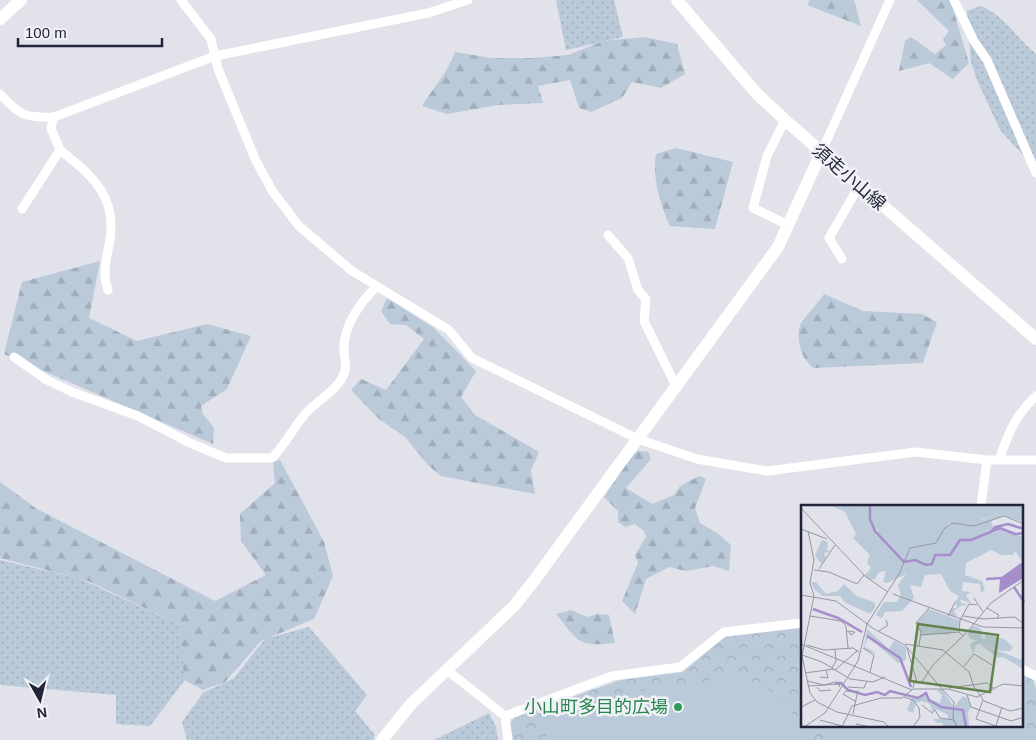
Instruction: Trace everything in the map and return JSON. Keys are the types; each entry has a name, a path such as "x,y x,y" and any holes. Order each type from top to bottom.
{"street":[{"path":"0,19 21,0"},
{"path":"181,0 211,39 215,56 256,161 273,192 300,226 320,246 376,287 449,330 472,358 638,439 697,459 767,471 916,452 987,460 1036,460"},
{"path":"0,94 20,114 31,118 54,117 215,56 428,13 468,0"},
{"name":"須走小山線","path":"677,0 757,94 784,120 1036,339"},
{"path":"382,740 412,704 514,606 778,248 890,0"},
{"path":"954,0 974,41 987,60 1036,173"},
{"path":"54,117 51,128 60,150 91,175 106,200 113,227 104,270 108,290"},
{"path":"784,120 767,156 752,208 788,225"},
{"path":"22,209 60,150"},
{"path":"842,259 829,238 858,186"},
{"path":"608,235 628,258 638,290 646,300 644,321 676,386"},
{"path":"14,357 47,380 72,392 138,416 190,443 226,458 272,458 285,444 308,411 336,388 346,371 344,346 353,318 362,301 376,287"},
{"path":"999,460 1011,426 1020,411 1036,396"},
{"path":"981,505 987,460"},
{"path":"505,716 612,676 680,667 724,632 801,623"},
{"path":"447,670 505,716 508,740"},
{"path":"1024,670 1036,676"}],"green space":[{"path":"556,0 614,0 623,37 566,50"},
{"path":"810,0 854,0 861,26 807,5"},
{"path":"917,0 949,0 952,5 969,63 953,79 929,63 899,71 905,41 911,37 935,54 946,45 943,39 949,31"},
{"path":"981,6 1004,21 1036,54 1036,169 1000,130 977,80 971,62 967,11"},
{"path":"644,37 677,44 685,74 661,88 632,82 622,98 591,112 579,108 570,80 538,86 543,103 498,105 447,114 422,106 444,73 455,52 491,58 531,58 568,55 603,41"},
{"path":"676,148 733,162 715,229 670,226 658,191 655,163 656,154"},
{"path":"100,261 89,318 137,341 207,324 251,336 227,389 201,406 203,414 214,428 213,444 4,354 22,282"},
{"path":"824,294 863,311 922,314 937,322 923,363 814,368 803,355 799,343 799,331 801,323"},
{"path":"387,298 434,328 476,371 461,397 475,415 539,452 531,470 535,494 441,476 428,465 405,437 379,419 351,390 361,379 386,390 424,339 406,325 390,324 381,311"},
{"path":"638,451 648,452 651,459 626,488 652,504 674,495 680,486 699,476 706,479 695,508 700,523 717,533 731,545 729,571 713,566 686,571 669,567 646,579 635,614 622,601 638,563 635,555 646,537 644,531 635,524 625,527 618,522 618,511 604,497 631,456"},
{"path":"280,460 324,542 333,576 314,619 261,641 225,682 203,690 184,680 180,625 88,581 0,558 0,482 37,509 215,601 266,575 241,541 240,514 275,483 273,462"},
{"path":"0,560 81,579 180,625 187,677 150,726 116,724 116,695 0,685"},
{"path":"571,610 587,617 597,614 609,615 615,643 593,644 580,641 556,614"},
{"path":"309,627 367,695 355,711 375,735 373,740 187,740 182,722 203,693 234,678 265,639"},
{"path":"801,628 801,728 1024,728 1024,675 1033,680 1036,689 1036,740 513,740 510,723 515,717 621,680 683,672 724,637"},
{"name":"小山町多目的広場","path":"736,677 760,685 780,698 794,716 802,740 545,740 559,717 579,700"},
{"path":"489,713 496,727 498,740 434,740"},
{"path":"834,728 1022,728 1024,740 836,740"}],"place":[{"name":"小山町多目的広場","path":"678,707"}]}
